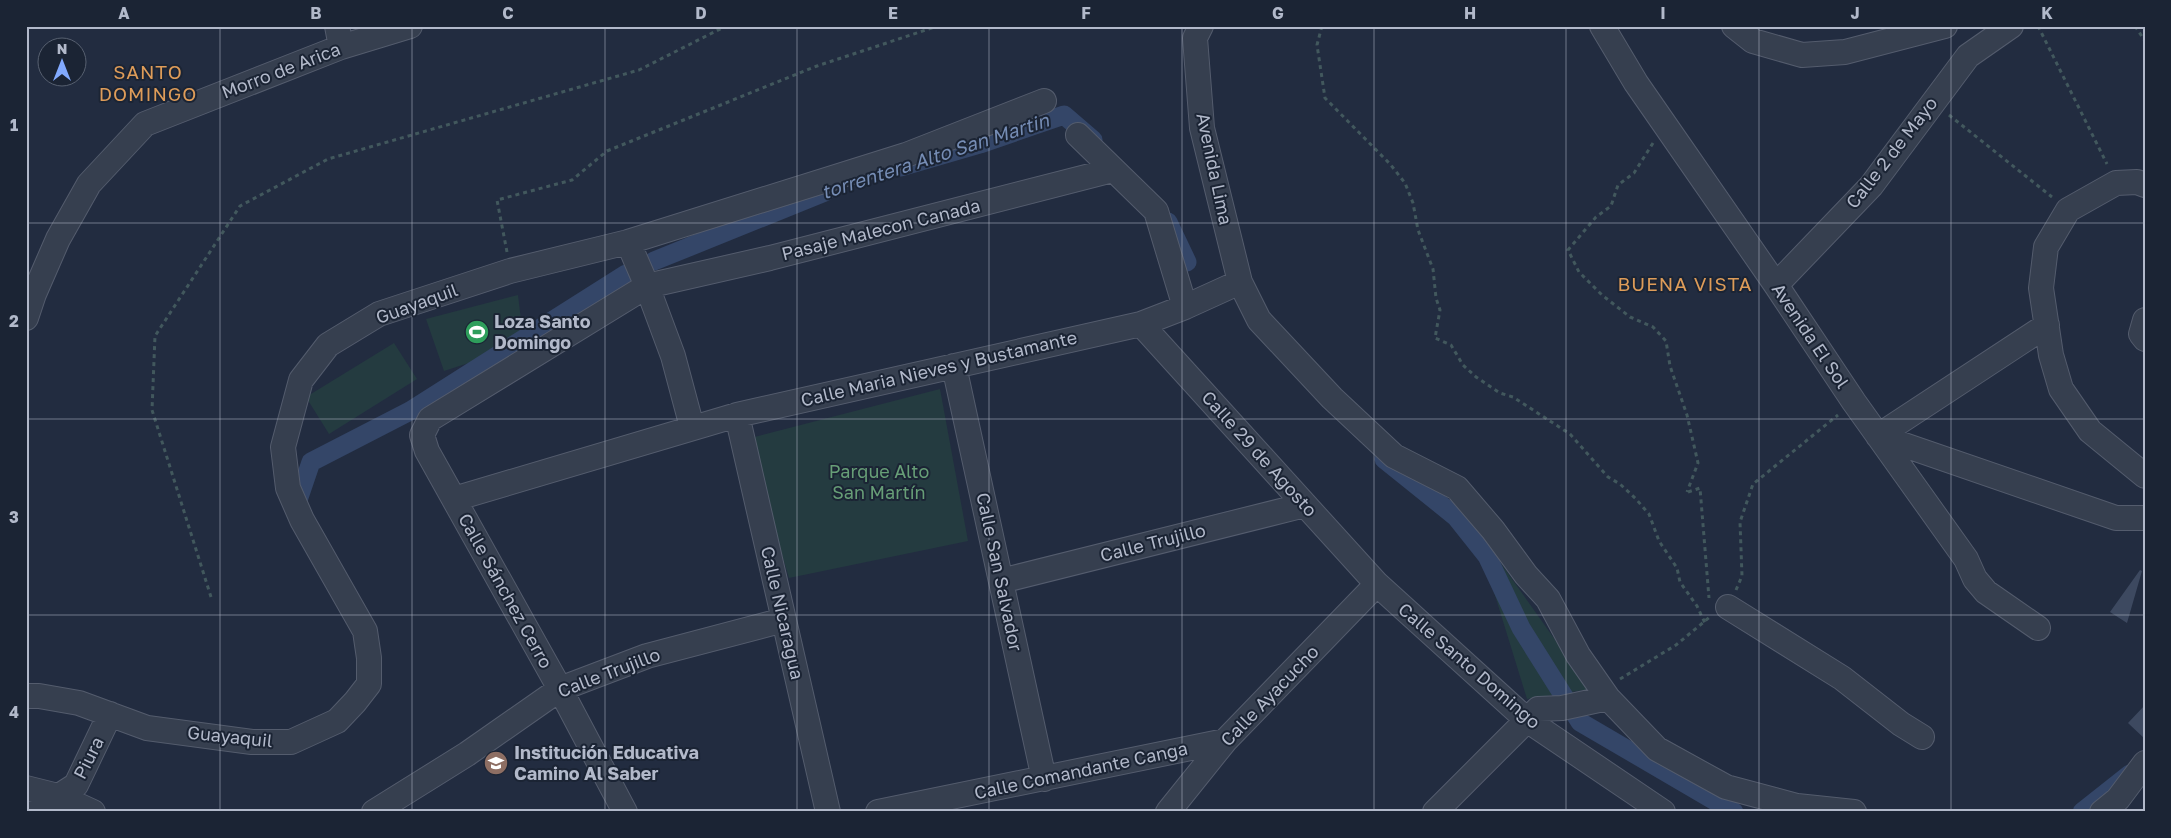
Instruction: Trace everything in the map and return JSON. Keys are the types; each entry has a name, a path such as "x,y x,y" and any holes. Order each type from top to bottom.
{"street":[{"name":"Morro de Arica","path":"26,318 34,294 58,239 89,184 145,124 339,36 410,26"},
{"name":"Avenida Lima","path":"1201,26 1195,38 1202,128 1240,282 1259,320 1332,398 1394,456 1457,488 1493,530 1526,575 1548,599 1578,655 1604,692 1657,749 1726,787 1797,806 1854,812"},
{"name":"Avenida El Sol","path":"1602,26 1636,83 1666,127 1776,285 1854,402 1966,559 1975,579 1986,592 2038,628"},
{"path":"1734,26 1753,42 1802,55 1845,52 1945,26"},
{"name":"Calle 2 de Mayo","path":"1776,285 1871,186 1968,56 2011,26"},
{"name":"Guayaquil","path":"26,696 39,696 79,703 147,728 252,742 291,742 337,721 369,684 370,658 365,631 302,520 288,488 283,447 301,380 328,345 380,314 510,271 628,242 906,155 1044,102"},
{"path":"1078,135 1156,211 1185,307"},
{"name":"Pasaje Malecon Canada","path":"427,451 422,435 430,419 647,286 779,256 1113,170"},
{"path":"2145,185 2136,182 2116,183 2068,210 2046,246 2041,288 2051,355 2061,390 2090,431 2145,476"},
{"path":"628,242 647,286 673,356 692,427"},
{"name":"Calle Maria Nieves y Bustamante","path":"454,499 737,414 1141,324 1185,307 1240,282"},
{"path":"2145,320 2141,334 2145,339"},
{"name":"Calle 29 de Agosto","path":"1141,324 1377,584"},
{"path":"1878,436 2047,325"},
{"name":"Calle San Salvador","path":"954,366 1044,779"},
{"name":"Calle Nicaragua","path":"737,414 828,812"},
{"path":"1878,436 2116,518 2145,518"},
{"name":"Calle Sánchez Cerro","path":"427,451 560,689 625,812"},
{"name":"Calle Trujillo","path":"1001,581 1305,504"},
{"name":"Calle Santo Domingo","path":"1377,584 1527,720 1663,812"},
{"name":"Calle Ayacucho","path":"1168,812 1225,741 1377,584"},
{"path":"1720,611 1842,678 1900,724 1922,737"},
{"name":"Calle Trujillo","path":"374,812 467,754 560,689 646,656 784,620"},
{"path":"1434,812 1538,709 1562,708 1604,692"},
{"name":"Piura","path":"34,812 76,786 110,714"},
{"name":"Calle Comandante Canga","path":"878,812 1225,741"},
{"path":"2102,812 2118,799 2145,763"},
{"path":"26,788 58,796 93,812"}],"path":[{"path":"210,597 152,410 155,336 240,206 328,159 639,70 726,26"},
{"path":"510,271 497,200 572,180 607,151 817,66 938,26"},
{"path":"1322,26 1317,44 1325,98 1390,164 1405,184 1413,203 1418,230 1434,269 1436,298 1440,310 1435,338 1451,345 1463,365 1476,377 1500,392 1513,397 1570,434 1608,477 1620,484 1636,499 1648,514 1659,541 1677,568 1680,582 1697,606 1705,623"},
{"path":"2038,26 2116,183"},
{"path":"2135,26 2145,41"},
{"path":"1933,102 2068,210"},
{"path":"1666,127 1647,150 1634,173 1618,185 1611,206 1596,218 1568,250 1579,272 1602,296 1630,317 1653,327 1666,341 1670,366 1687,414 1698,463 1687,492 1700,488 1708,564 1707,584 1720,611"},
{"path":"1604,692 1622,678 1664,653 1720,611 1742,576 1740,522 1753,484 1854,402"}],"green space":[{"name":"Loza Santo Domingo","path":"518,295 524,345 444,371 426,319"},
{"path":"394,343 417,379 329,434 306,397"},
{"name":"Parque Alto San Martín","path":"940,389 968,541 789,578 747,439"},
{"path":"1473,524 1590,689 1527,699"}],"building":[{"path":"2140,570 2142,571 2127,623 2110,612"},
{"path":"2145,705 2145,739 2128,723"}],"waterway":[{"name":"torrentera Alto San Martin","path":"901,167 980,144 1064,115 1093,140"},
{"name":"torrentera Alto San Martin","path":"654,261 825,192"},
{"name":"torrentera Alto San Martin","path":"1168,222 1187,262"},
{"name":"torrentera Alto San Martin","path":"296,506 311,462 410,411 626,274"},
{"name":"torrentera Alto San Martin","path":"1384,459 1456,517 1487,556 1521,628 1580,722 1734,812"},
{"name":"torrentera Alto San Martin","path":"2082,812 2130,774"}],"place":[{"name":"Loza Santo Domingo","path":"477,332"},
{"name":"Institución Educativa Camino Al Saber","path":"496,763"}],"district":[{"name":"SANTO DOMINGO","path":"148,83"},
{"name":"BUENA VISTA","path":"1685,284"}]}
